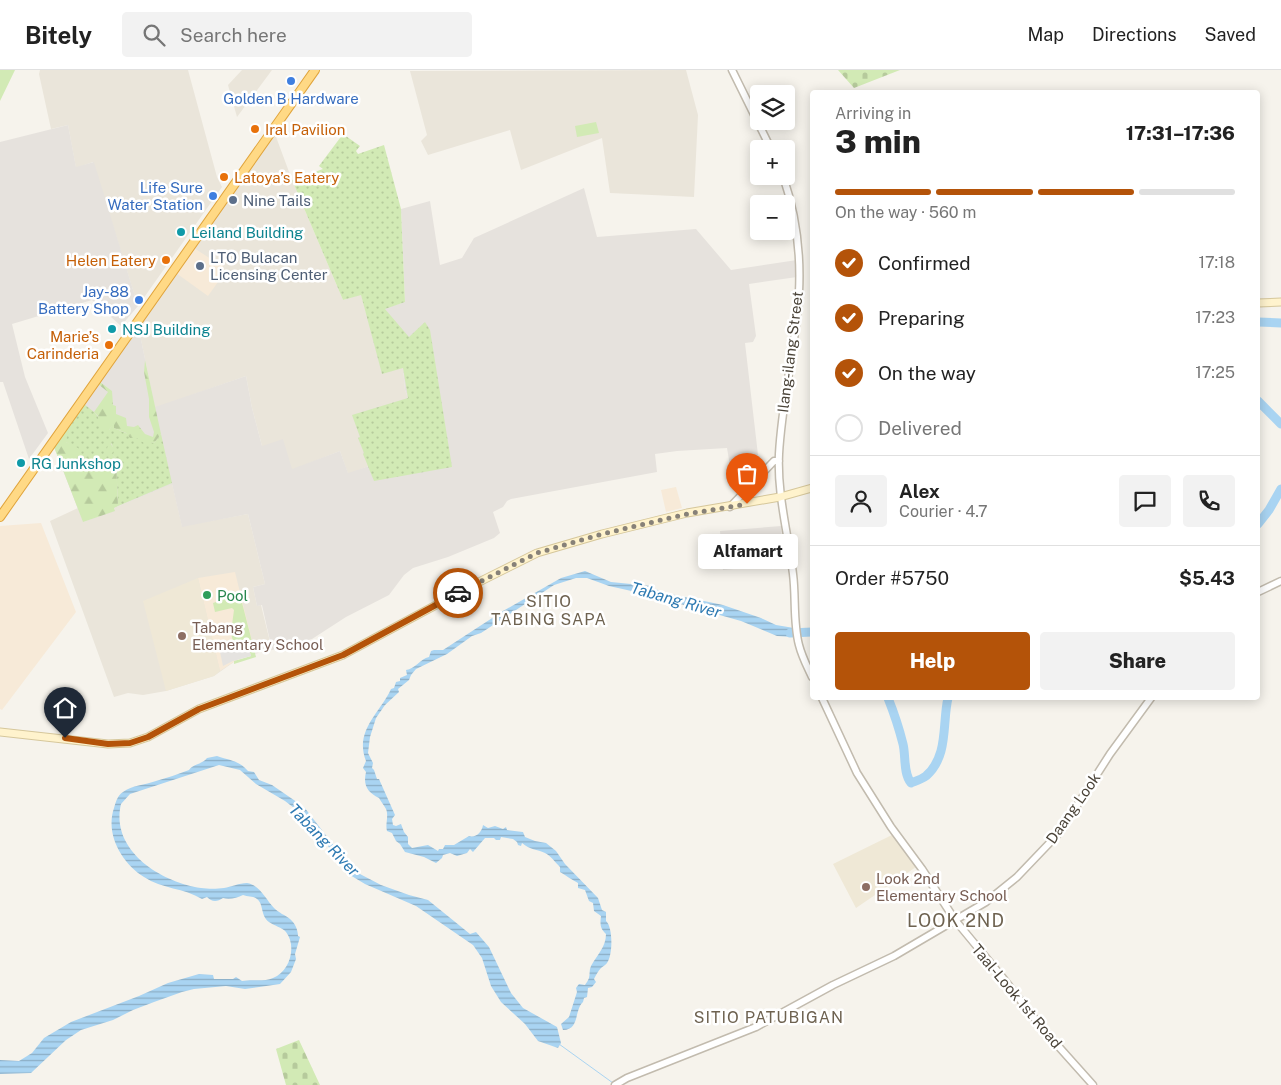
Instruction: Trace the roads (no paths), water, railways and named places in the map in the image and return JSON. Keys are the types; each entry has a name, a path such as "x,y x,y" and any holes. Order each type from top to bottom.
{"highway":[{"path":"0,509 309,70"},
{"path":"0,517 315,70"}],"main road":[{"path":"1260,303 1281,302"},
{"path":"0,732 108,744 130,743 148,737 199,709 343,655 477,582 537,553 602,534 810,488"}],"street":[{"path":"732,70 767,140"},
{"name":"Ilang-ilang Street","path":"779,461 782,412 797,318 799,266 796,221 786,185"},
{"path":"729,507 774,461 779,461 780,496 793,574 798,639 802,657 810,673"},
{"path":"1260,591 1281,581"},
{"name":"Taal-Look 1st Road","path":"823,700 857,773 891,827 922,869 955,920 1042,1028 1093,1085"},
{"name":"Daang Look","path":"616,1084 756,1027 833,985 894,956 986,902 1018,877 1060,832 1110,754 1150,700"}],"water":[{"path":"585,571 611,582 651,586 661,592 723,605 776,625 794,628 794,637 777,636 741,621 609,586 587,578 576,578 554,585 481,633 472,636 447,654 416,669 409,680 398,689 399,692 385,705 376,718 370,737 368,753 373,763 372,768 395,815 392,819 393,825 401,824 408,837 408,844 412,848 428,845 438,851 443,849 445,845 454,845 469,836 476,835 480,832 483,825 488,828 495,826 503,829 506,827 507,830 523,832 525,837 546,843 556,851 565,864 598,898 602,910 606,912 606,921 610,929 609,959 594,979 596,982 592,987 588,988 587,997 584,998 580,1006 572,1027 563,1030 561,1024 569,1017 577,992 576,988 579,984 585,985 588,981 591,966 606,939 606,934 601,926 601,916 594,911 593,903 589,901 585,890 578,888 578,883 560,872 560,867 547,854 522,843 521,846 518,845 513,839 501,837 500,840 496,840 494,838 485,838 473,852 470,849 467,853 457,856 450,853 443,855 436,863 424,857 405,852 392,833 387,831 387,812 385,808 379,798 367,788 365,781 366,772 363,768 366,761 363,740 370,723 391,689 394,688 396,682 400,681 400,678 407,675 406,670 429,657 431,651 443,650 503,611 561,578"},
{"path":"217,756 237,763 248,771 254,772 259,780 272,785 304,807 349,865 358,873 381,885 428,900 470,934 476,932 489,947 511,993 523,1008 557,1027 561,1043 558,1048 538,1041 525,1024 501,1002 491,986 482,958 473,945 416,906 365,884 350,875 315,829 298,811 256,784 240,770 219,765 130,794 121,804 120,821 123,836 142,861 155,871 185,885 215,889 247,883 256,887 274,908 290,919 296,927 300,937 295,954 296,959 291,972 280,984 245,989 226,986 182,992 133,1010 113,1020 81,1030 66,1040 31,1073 0,1074 0,1060 19,1061 32,1053 44,1038 71,1022 168,983 199,974 213,975 214,979 233,979 236,977 242,981 266,980 279,975 284,970 290,958 291,944 289,938 284,930 266,919 261,904 257,899 243,895 213,901 207,897 202,899 151,881 136,871 122,856 114,838 112,818 116,801 121,794 130,788 189,770 207,758"}],"waterway":[{"name":"Tabang River","path":"1260,322 1281,323"},
{"name":"Tabang River","path":"1260,403 1281,424"},
{"name":"Tabang River","path":"1260,521 1281,489"},
{"name":"Tabang River","path":"790,633 810,632"},
{"name":"Tabang River","path":"889,700 904,749 908,779 911,783 926,776 938,759 943,739 948,700"},
{"path":"559,1044 613,1083"}],"place":[{"name":"Golden B Hardware","path":"291,81"},
{"name":"Iral Pavilion","path":"255,129"},
{"name":"Latoya’s Eatery","path":"224,177"},
{"name":"Life Sure Water Station","path":"213,196"},
{"name":"Nine Tails","path":"233,200"},
{"name":"Leiland Building","path":"181,232"},
{"name":"Helen Eatery","path":"166,260"},
{"name":"LTO Bulacan Licensing Center","path":"200,266"},
{"name":"Jay-88 Battery Shop","path":"139,300"},
{"name":"NSJ Building","path":"112,329"},
{"name":"Marie’s Carinderia","path":"109,345"},
{"name":"RG Junkshop","path":"21,463"},
{"name":"Alfamart","path":"747,504"},
{"name":"Pool","path":"207,595"},
{"name":"Tabang Elementary School","path":"182,636"},
{"name":"Look 2nd Elementary School","path":"866,887"}],"district":[{"name":"SITIO TABING SAPA","path":"549,610"},
{"name":"LOOK 2ND","path":"956,920"},
{"name":"SITIO PATUBIGAN","path":"769,1017"}]}
